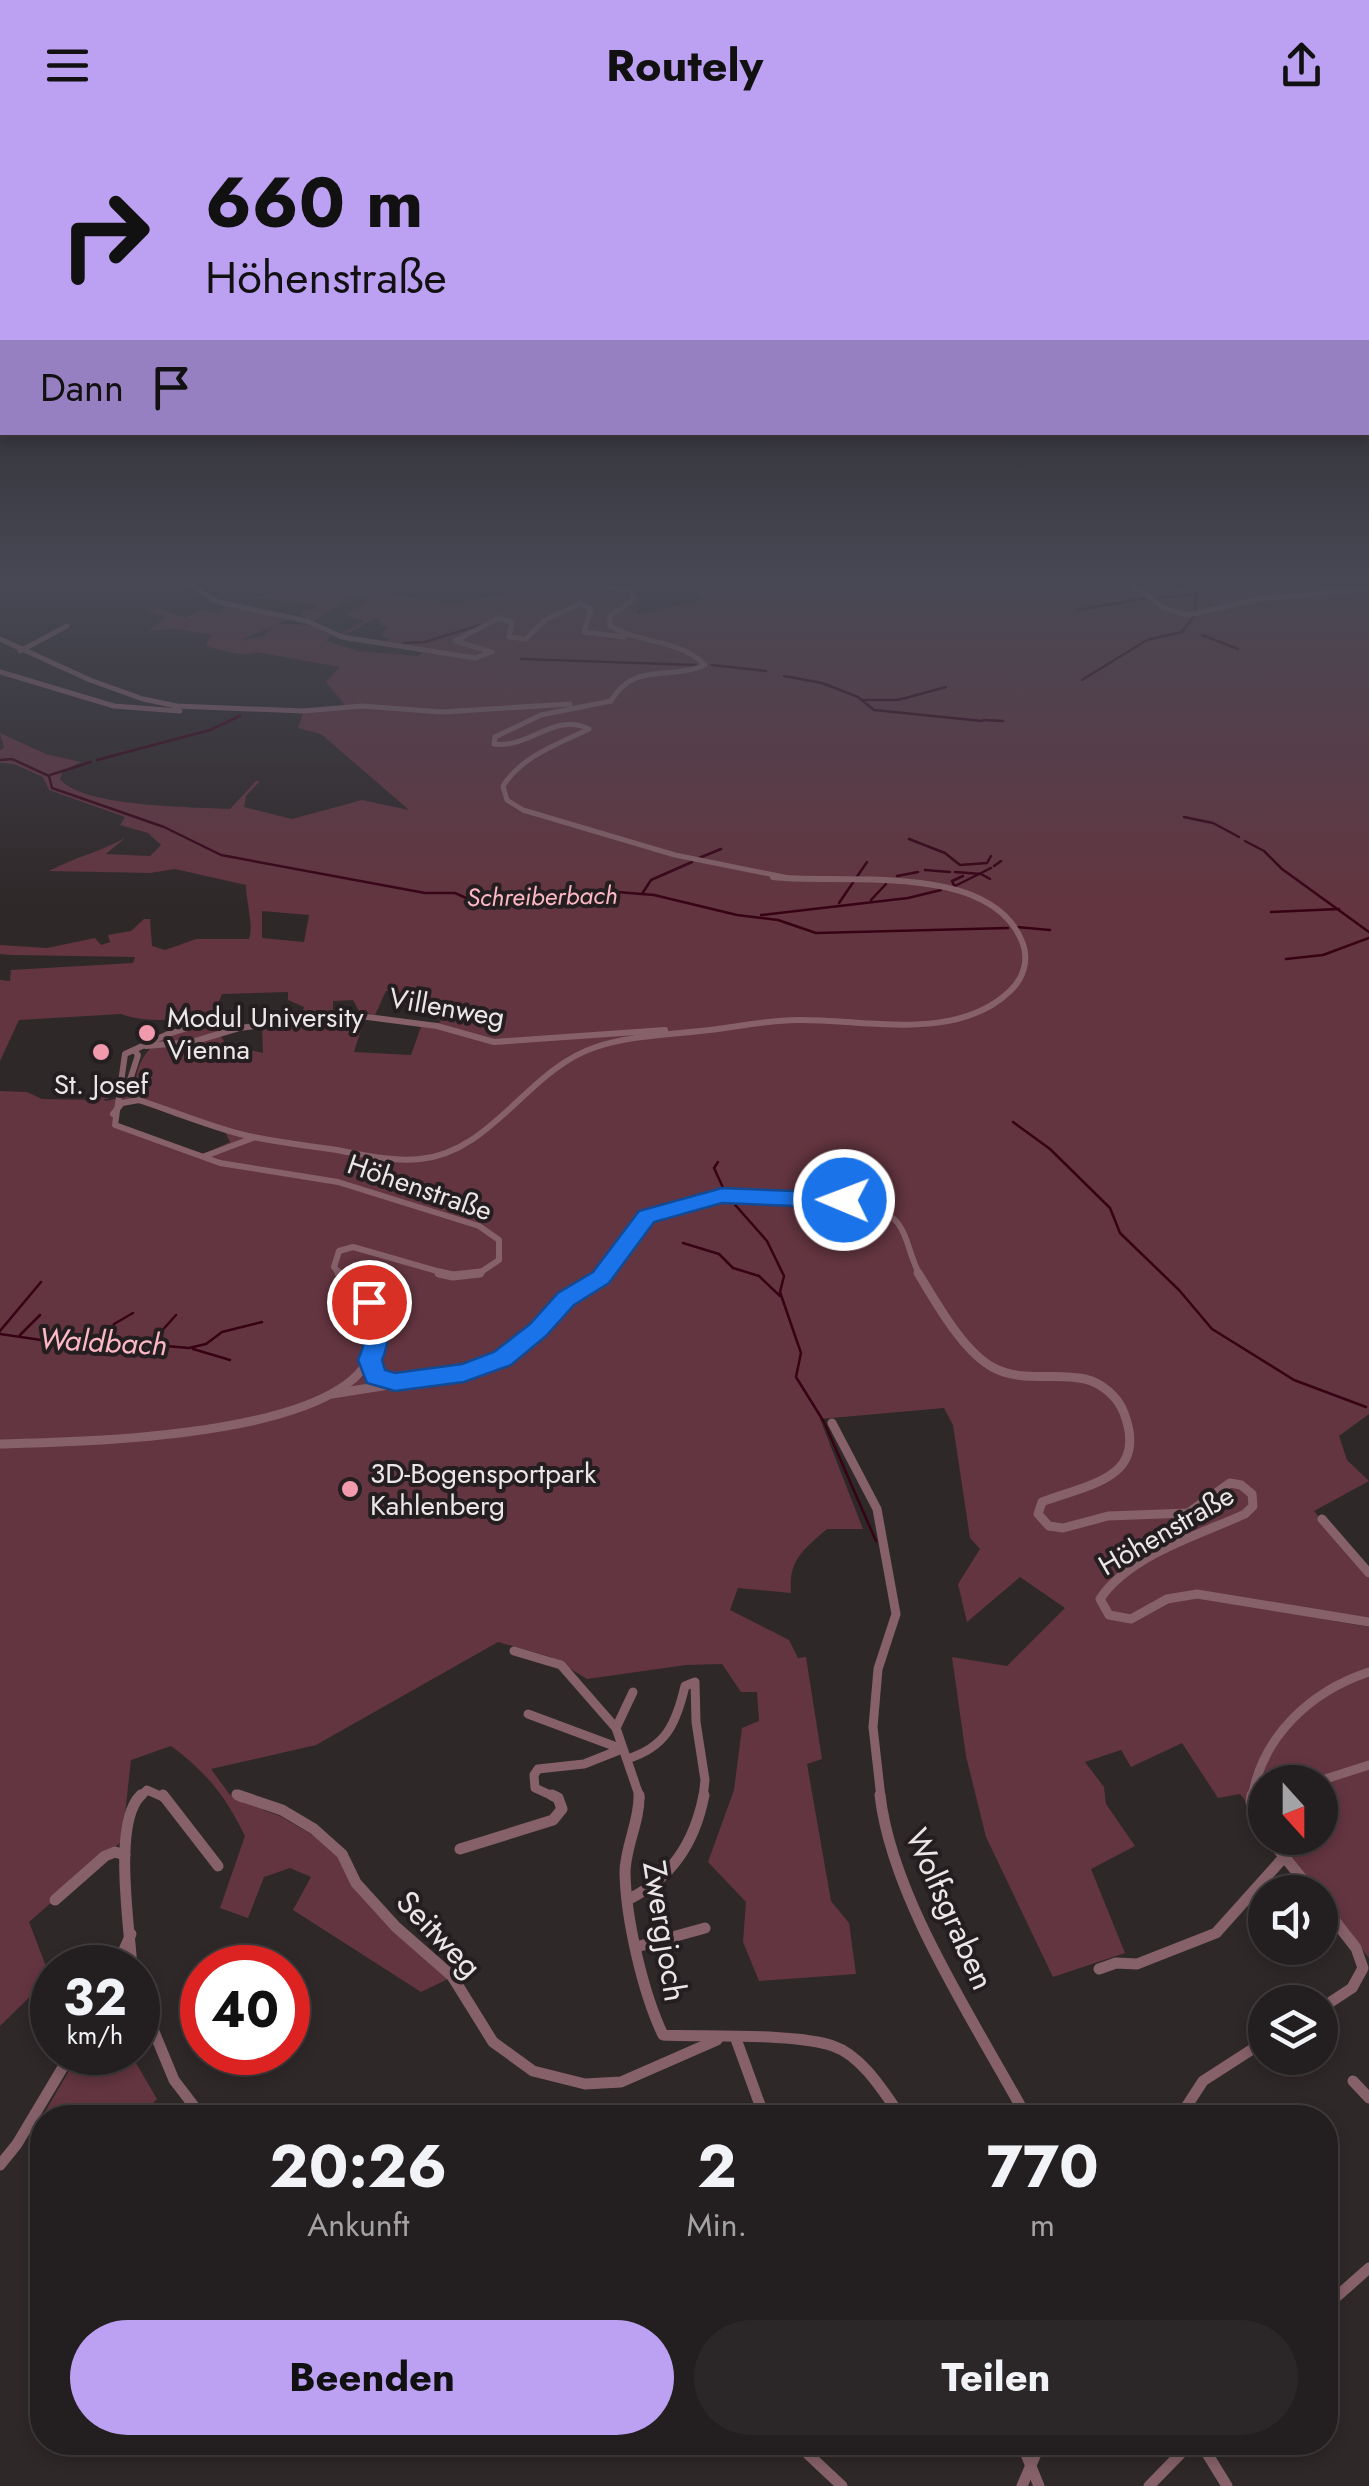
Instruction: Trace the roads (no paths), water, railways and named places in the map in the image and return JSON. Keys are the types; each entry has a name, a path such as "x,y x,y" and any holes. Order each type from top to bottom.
{"street":[{"path":"55,688 121,707 303,712 362,706 446,712 550,704 584,706 610,701 618,688"},
{"path":"117,688 148,700 248,712"},
{"name":"Höhenstraße","path":"139,1100 225,1130 272,1139 393,1159 438,1156 475,1139 550,1070 573,1056 618,1041 814,1019 912,1025 962,1018 998,1003 1018,984 1026,959 1020,936 1010,922 986,904 955,889 864,878 784,878 626,844 513,806 503,793 504,783 530,758 585,734 589,728 575,723 552,727 510,747 498,746 492,740 529,719 584,706"},
{"path":"113,1114 121,1089 124,1057 210,1021 212,1015"},
{"name":"Villenweg","path":"138,1049 192,1042 239,1028 352,1015 437,1026 494,1042 682,1028 684,1033"},
{"path":"113,1114 122,1102 139,1100 130,1083 138,1049"},
{"name":"Höhenstraße","path":"113,1114 118,1128 200,1156 245,1168 338,1182 479,1226 496,1236 502,1249 498,1260 485,1272 467,1278 434,1273 368,1247 354,1246 338,1253 336,1270 369,1302 377,1319 378,1340 370,1360 332,1394"},
{"path":"225,1130 234,1136 232,1160 245,1168"},
{"name":"Höhenstraße","path":"200,1156 249,1139 272,1139"},
{"name":"Höhenstraße","path":"0,1444 72,1442 240,1425 290,1413 332,1394 387,1381 464,1373 503,1358 538,1330 566,1299 610,1270 640,1221 727,1195 848,1201 881,1209 901,1226 913,1263 950,1325 990,1366 1016,1377 1080,1377 1110,1393 1131,1426 1129,1457 1111,1476 1042,1502 1038,1514 1046,1524 1061,1528 1108,1516 1181,1515 1197,1509 1226,1484 1238,1484 1249,1491 1254,1504 1246,1514 1171,1548 1107,1585 1100,1603 1112,1616 1131,1619 1167,1599 1198,1594 1369,1622"},
{"path":"370,1360 374,1374 387,1381"},
{"name":"Wolfsgraben","path":"832,1422 876,1509 896,1614 878,1669 873,1728 882,1811 899,1869 925,1930 1020,2105"},
{"path":"1322,1520 1369,1573"},
{"name":"Zwergjoch","path":"514,1650 561,1665 616,1728 640,1799 638,1824 626,1850 624,1871 636,1947 657,2027 664,2036 731,2039"},
{"path":"1261,1765 1304,1704 1342,1679 1369,1672"},
{"path":"460,1849 554,1820 562,1809 558,1798 536,1788 534,1775 538,1769 652,1750 675,1726 685,1686 696,1682 699,1692 694,1709 705,1788 674,1870 662,1882 629,1899"},
{"path":"616,1728 633,1692"},
{"path":"528,1714 624,1754"},
{"path":"1338,1775 1369,1765"},
{"path":"131,1945 125,1855 132,1804 147,1790 157,1791 218,1866"},
{"name":"Seitweg","path":"236,1794 248,1802 282,1810 314,1829 342,1854 356,1883 396,1927 452,1976 502,2052 534,2071 584,2084 621,2082 705,2042 731,2039"},
{"path":"54,1900 105,1856 116,1852 125,1855"},
{"path":"1099,1969 1116,1963 1137,1964 1216,1934 1284,1857 1299,1875"},
{"path":"1338,1925 1356,1948 1363,1968 1352,1988 1338,1997"},
{"path":"636,1947 705,1928"},
{"path":"126,1945 131,1934"},
{"path":"760,2104 731,2039 836,2046 871,2074 893,2105"},
{"path":"160,2046 174,2080 193,2105"},
{"path":"1185,2105 1205,2078 1248,2051"},
{"path":"40,2105 58,2075"},
{"path":"1353,2081 1369,2098"},
{"path":"0,2165 30,2122"},
{"path":"1338,2295 1369,2268"},
{"path":"809,2455 842,2486"},
{"path":"1026,2455 1039,2486"},
{"path":"1022,2486 1037,2455"},
{"path":"1149,2486 1182,2455"},
{"path":"1205,2455 1227,2486"}],"waterway":[{"path":"835,688 862,700"},
{"path":"862,700 898,700 943,688"},
{"path":"862,700 874,710 982,721"},
{"path":"97,760 210,730 240,716"},
{"path":"984,720 1003,721"},
{"name":"Schreiberbach","path":"0,760 12,759 49,776 52,788 164,827 221,855 425,893 455,893 475,902 525,901 605,891 654,895 737,915 778,920 816,933 1008,928"},
{"path":"50,775 91,762"},
{"path":"1184,817 1213,823 1239,837"},
{"path":"909,839 945,853 960,865 987,863 991,856"},
{"path":"1245,841 1264,851 1337,909"},
{"path":"699,858 721,849"},
{"path":"994,866 1001,861"},
{"path":"642,894 651,880 692,862"},
{"path":"839,903 867,862"},
{"path":"979,874 991,868"},
{"path":"925,870 950,872"},
{"path":"897,876 918,872"},
{"path":"955,872 979,874"},
{"path":"953,887 979,874"},
{"path":"979,874 990,879"},
{"path":"954,885 952,881 963,876"},
{"path":"871,900 886,884"},
{"path":"761,915 908,898 941,890"},
{"path":"1271,912 1337,909"},
{"path":"1337,909 1369,932"},
{"name":"Schreiberbach","path":"1016,927 1050,930"},
{"path":"1286,959 1323,955 1369,938"},
{"path":"1013,1122 1050,1149 1110,1208 1120,1233 1179,1290 1212,1329 1294,1380 1366,1407"},
{"name":"Wolfsgraben","path":"718,1162 714,1168 725,1192"},
{"path":"730,1199 767,1241 784,1276 780,1292 801,1353 796,1377 824,1422 876,1541"},
{"path":"683,1243 719,1254 733,1268 759,1276 780,1296"},
{"path":"0,1331 41,1282"},
{"path":"108,1344 114,1324 133,1313"},
{"path":"20,1335 40,1315"},
{"path":"151,1343 176,1315"},
{"name":"Waldbach","path":"0,1334 96,1348 131,1343 189,1348 206,1344 222,1332 262,1322"},
{"path":"193,1349 230,1360"}],"place":[{"name":"Modul University Vienna","path":"147,1033"},
{"name":"St. Josef","path":"101,1052"},
{"name":"3D-Bogensportpark Kahlenberg","path":"350,1489"}]}
